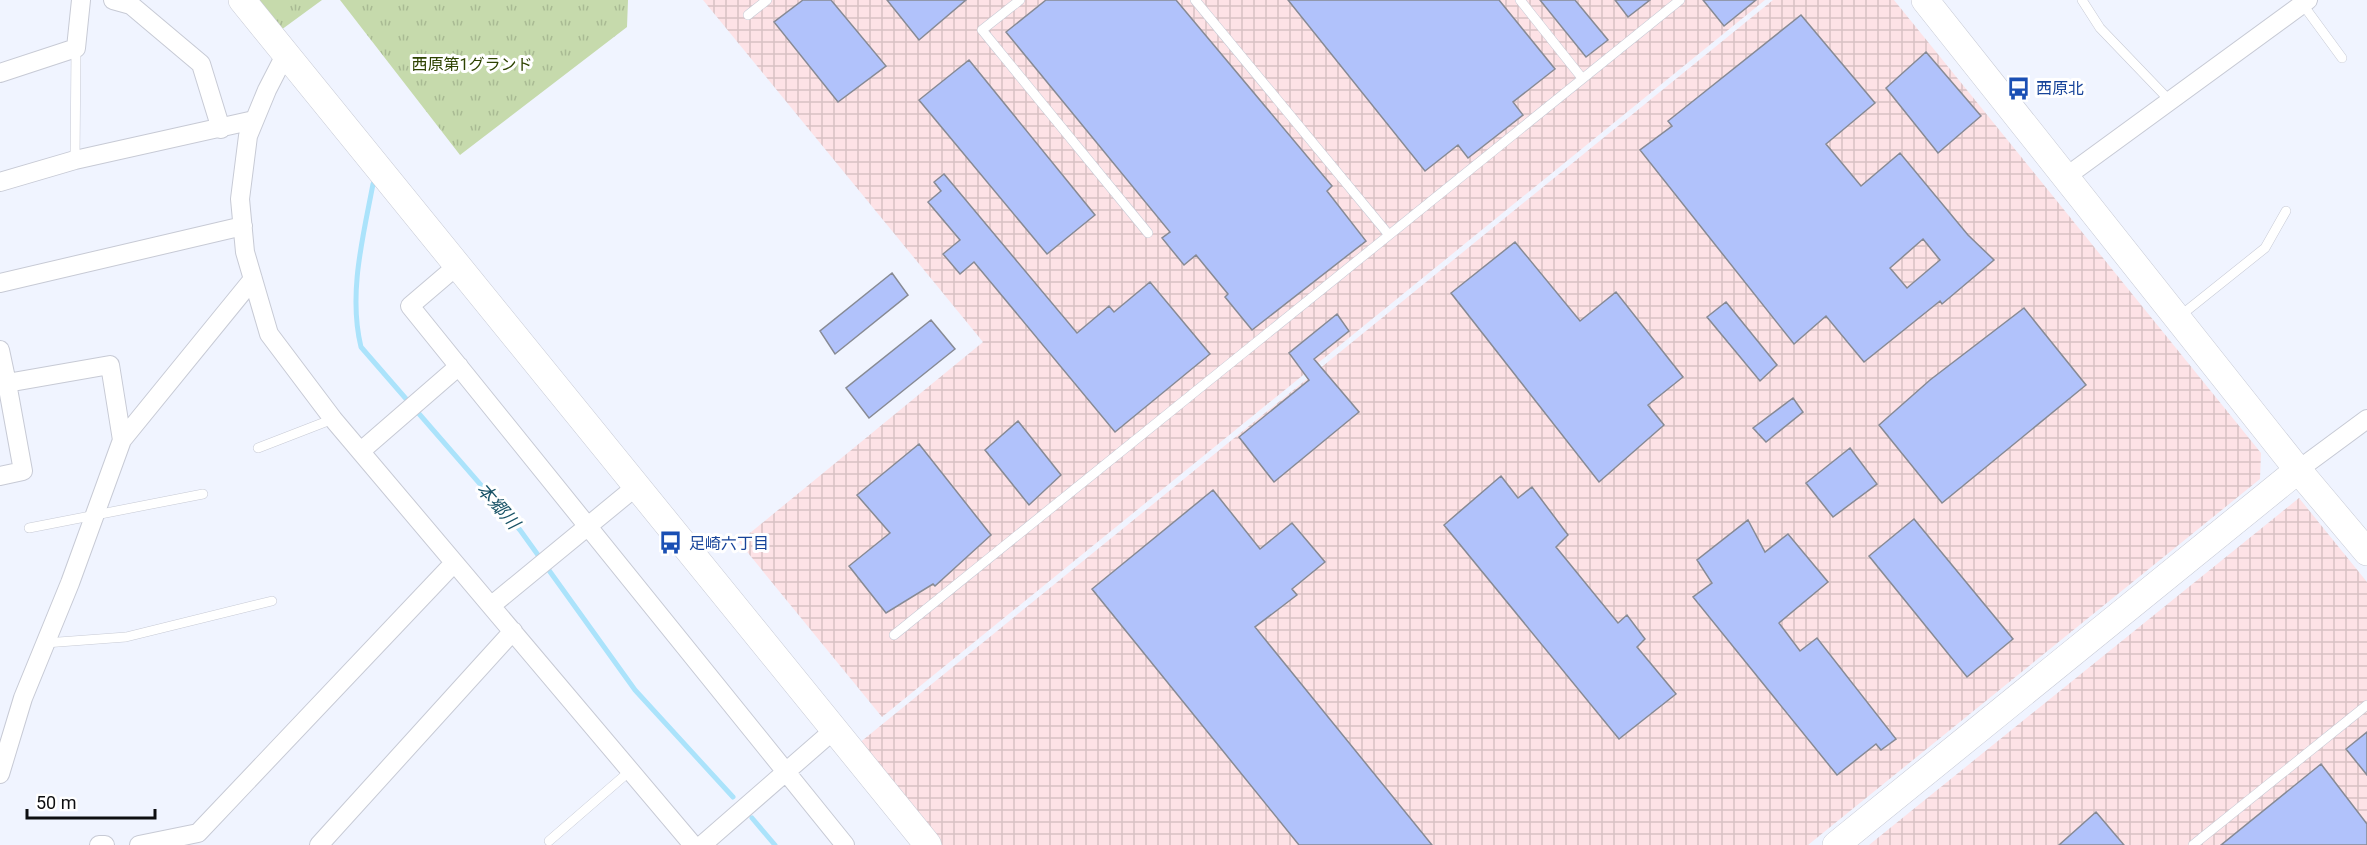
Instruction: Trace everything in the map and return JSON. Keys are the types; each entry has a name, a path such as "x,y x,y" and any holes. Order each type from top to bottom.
{"street":[{"path":"0,73 76,48 81,0"},
{"path":"113,0 130,5 201,64 221,129"},
{"path":"242,0 928,845"},
{"path":"1925,0 2067,176 2298,470 2367,552"},
{"path":"2067,176 2171,102 2303,1"},
{"path":"285,55 248,136 240,199 245,252 269,334 333,419 693,845"},
{"path":"0,182 75,160 254,120"},
{"path":"0,283 243,226"},
{"path":"458,265 410,306 845,845"},
{"path":"0,774 23,698 122,440 253,279"},
{"path":"0,350 23,471 0,476"},
{"path":"7,383 110,365 122,440"},
{"path":"361,451 459,366"},
{"path":"1836,845 2298,470 2367,419"},
{"path":"492,605 638,486"},
{"path":"139,845 205,839 454,563"},
{"path":"319,845 513,631"},
{"path":"702,845 835,729"},
{"path":"99,845 105,845"}],"lane":[{"path":"747,15 766,0"},
{"path":"1020,0 982,30 1148,233"},
{"path":"1195,0 1389,235"},
{"path":"1520,0 1582,78"},
{"path":"894,635 1680,0"},
{"path":"2082,0 2100,28 2171,102"},
{"path":"2303,1 2342,58"},
{"path":"75,160 76,48"},
{"path":"2178,318 2265,248 2286,211"},
{"path":"258,448 333,419"},
{"path":"29,528 203,494"},
{"path":"45,644 126,637 272,601"},
{"path":"2193,845 2367,705"},
{"path":"549,841 631,770"}],"shaded area":[{"path":"703,0 1765,0 882,717 739,542 983,342"},
{"path":"1773,0 1894,0 2261,453 2260,479 1808,845 940,845 858,744"},
{"path":"2299,498 2367,582 2367,845 1869,845"}],"green space":[{"path":"257,0 322,0 281,30"},
{"name":"西原第1グランド","path":"340,0 628,0 627,27 460,155"}],"building":[{"path":"803,0 831,0 886,66 838,102 774,22"},
{"path":"887,0 966,0 919,40"},
{"path":"1046,0 1176,0 1332,186 1327,191 1366,241 1252,330 1225,297 1228,294 1196,255 1184,265 1162,238 1170,232 1006,32"},
{"path":"1288,0 1499,0 1555,69 1513,102 1523,115 1468,158 1458,145 1425,171"},
{"path":"1540,0 1575,0 1608,40 1586,57"},
{"path":"1615,0 1650,0 1628,17"},
{"path":"1703,0 1756,0 1724,26"},
{"path":"1801,15 1875,103 1826,144 1861,186 1900,153 1968,235 1994,260 1942,304 1940,301 1864,362 1826,316 1794,344 1640,150 1672,126 1668,121","holes":["1923,239 1940,260 1907,288 1890,268"]},
{"path":"1926,52 1981,116 1938,153 1886,88"},
{"path":"969,60 1095,215 1047,254 919,100"},
{"path":"944,174 1077,333 1109,306 1114,312 1150,282 1210,354 1115,432 974,262 960,274 943,254 960,240 928,202 941,191 934,182"},
{"path":"1515,242 1580,321 1616,292 1683,377 1648,405 1664,425 1599,482 1451,293"},
{"path":"892,273 908,295 835,354 820,331"},
{"path":"1726,302 1777,365 1760,381 1707,317"},
{"path":"2024,308 2086,385 1942,503 1879,425 1930,380"},
{"path":"1337,314 1349,331 1314,359 1359,412 1274,482 1239,437 1309,380 1289,353"},
{"path":"931,320 955,349 869,418 846,388"},
{"path":"1793,398 1803,412 1766,442 1753,428"},
{"path":"1018,421 1061,475 1029,505 985,450"},
{"path":"919,444 991,535 935,586 933,584 886,613 849,566 890,533 857,495"},
{"path":"1850,448 1877,484 1833,517 1806,483"},
{"path":"1501,476 1518,498 1532,487 1568,535 1556,547 1618,623 1627,615 1645,639 1637,647 1676,694 1619,739 1444,525"},
{"path":"1213,490 1260,549 1292,523 1325,562 1292,589 1297,595 1255,627 1432,845 1299,845 1092,589"},
{"path":"1914,519 2013,639 1967,677 1869,556"},
{"path":"1748,520 1765,552 1788,534 1828,582 1779,623 1800,651 1817,638 1896,739 1881,750 1876,744 1837,775 1693,597 1712,583 1697,560"},
{"path":"2367,732 2367,775 2346,749"},
{"path":"2321,764 2367,824 2367,845 2221,845"},
{"path":"2096,812 2124,845 2059,845"}],"waterway":[{"name":"本郷川","path":"373,184 361,245 356,286 357,327 361,347 520,530 635,690 733,797"},
{"name":"本郷川","path":"752,818 775,845"}],"place":[{"name":"西原北","path":"2018,88"},
{"name":"足崎六丁目","path":"671,543"}]}
